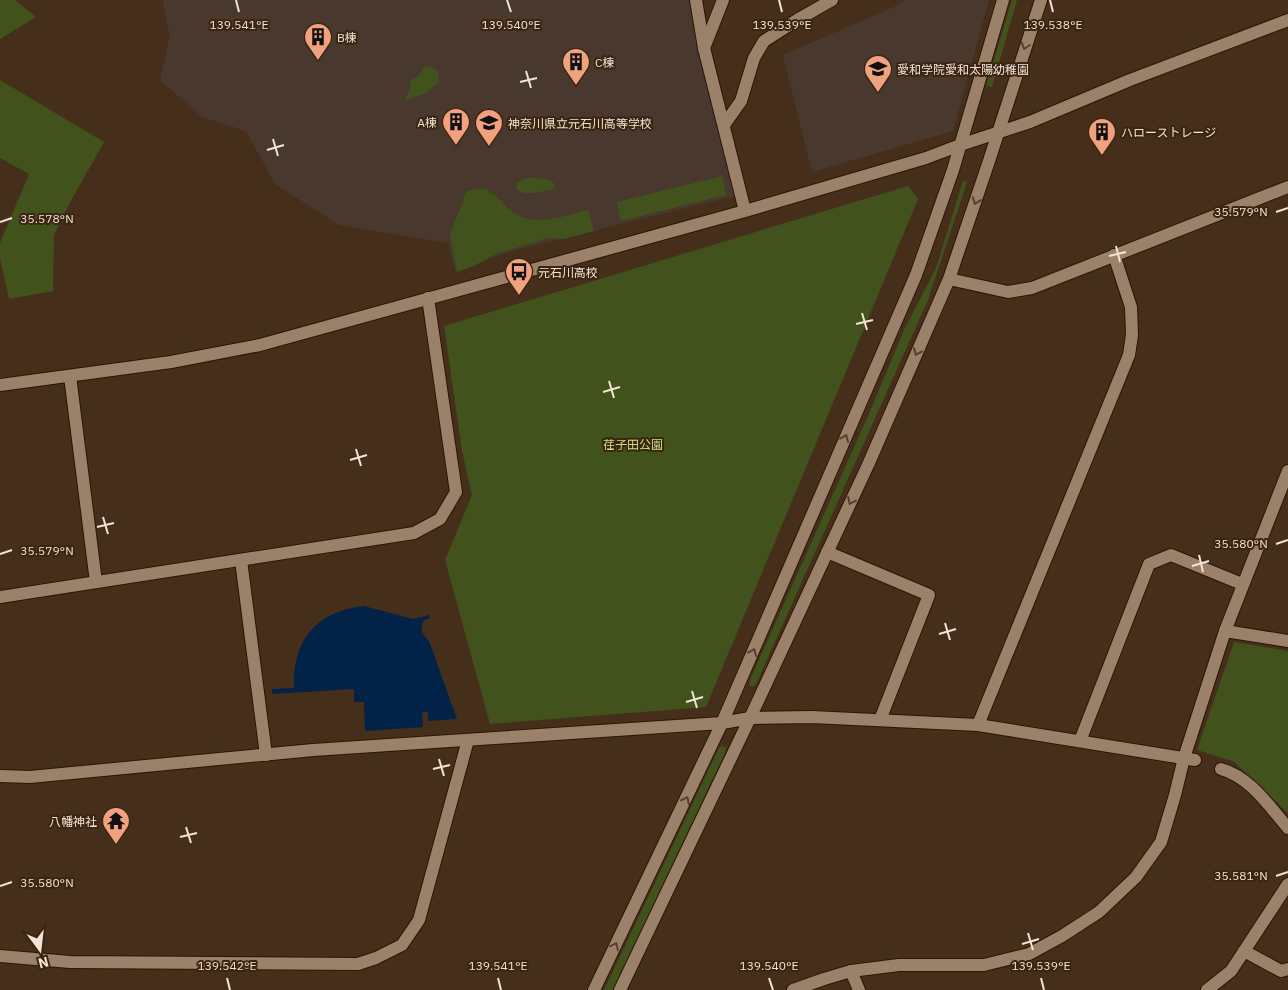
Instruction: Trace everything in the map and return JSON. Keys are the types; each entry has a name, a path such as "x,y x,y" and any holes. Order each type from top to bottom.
{"street":[{"path":"696,0 704,48 746,211"},
{"path":"704,48 723,0"},
{"path":"594,990 722,723 916,275 953,170 1003,0"},
{"path":"620,990 868,465 949,279 998,134 1040,0"},
{"path":"724,126 741,102 754,58 764,41 828,1"},
{"path":"0,385 171,362 260,345 746,211 926,158 960,145 998,134 1130,80 1288,20"},
{"path":"949,279 1008,292 1032,288 1288,187"},
{"path":"978,725 1129,355 1132,335 1131,307 1114,255"},
{"path":"0,598 414,533 440,519 456,492 428,298"},
{"path":"70,376 96,582"},
{"path":"793,990 851,971 899,965 984,965 1029,954 1077,927 1099,912 1136,877 1161,842 1175,795 1190,759 1225,631 1288,471"},
{"path":"827,552 929,595 880,720"},
{"path":"1080,741 1149,564 1171,555 1242,584"},
{"path":"242,560 266,755"},
{"path":"1225,631 1288,641"},
{"path":"0,776 30,777 266,755 722,723 750,718 812,716 978,725 1190,759"},
{"path":"0,956 70,962 358,964 376,958 402,944 419,920 468,740"},
{"path":"1221,769 1230,771 1254,789 1288,828"},
{"path":"1208,990 1231,971 1288,884"},
{"path":"1244,951 1280,971 1288,969"},
{"path":"851,971 859,990"}],"shaded area":[{"name":"神奈川県立元石川高等学校","path":"164,0 691,0 690,5 735,196 504,253 456,273 448,243 339,225 275,184 246,131 202,117 160,80 170,36 163,5"},
{"name":"愛和学院愛和太陽幼稚園","path":"905,0 989,0 953,131 812,172 783,55 894,7"}],"green space":[{"path":"0,0 15,0 36,17 0,39"},
{"path":"1012,0 1017,0 992,87 986,86"},
{"path":"425,66 436,71 439,76 439,83 424,94 404,101 411,88 409,81 418,76"},
{"path":"0,80 104,142 54,235 53,291 9,299 0,258 0,243 29,174 0,158"},
{"path":"722,176 726,195 621,221 617,202"},
{"path":"527,178 549,180 555,184 554,189 523,193 516,188 517,182"},
{"path":"963,181 967,182 928,300 757,682 754,686 750,686 749,682 868,416 905,328 936,268"},
{"name":"荏子田公園","path":"908,186 918,199 706,707 490,724 445,560 472,495 462,451 444,326"},
{"path":"484,188 495,195 511,211 528,219 548,219 588,210 594,231 564,239 548,238 496,254 474,266 457,272 450,234 467,191"},
{"path":"1234,642 1288,651 1288,813 1233,761 1197,750"},
{"path":"722,746 726,747 725,753 613,990 604,990 719,748"}],"water":[{"path":"364,606 413,619 429,615 430,618 424,620 422,631 429,641 457,719 428,721 428,712 422,712 423,727 365,731 364,702 354,702 354,689 272,694 272,689 294,688 294,671 297,656 310,631 333,614"}],"place":[{"name":"B棟","path":"318,61"},
{"name":"C棟","path":"576,86"},
{"name":"愛和学院愛和太陽幼稚園","path":"878,93"},
{"name":"A棟","path":"456,146"},
{"name":"神奈川県立元石川高等学校","path":"489,147"},
{"name":"ハローストレージ","path":"1102,156"},
{"name":"元石川高校","path":"519,296"},
{"name":"八幡神社","path":"116,845"}]}
